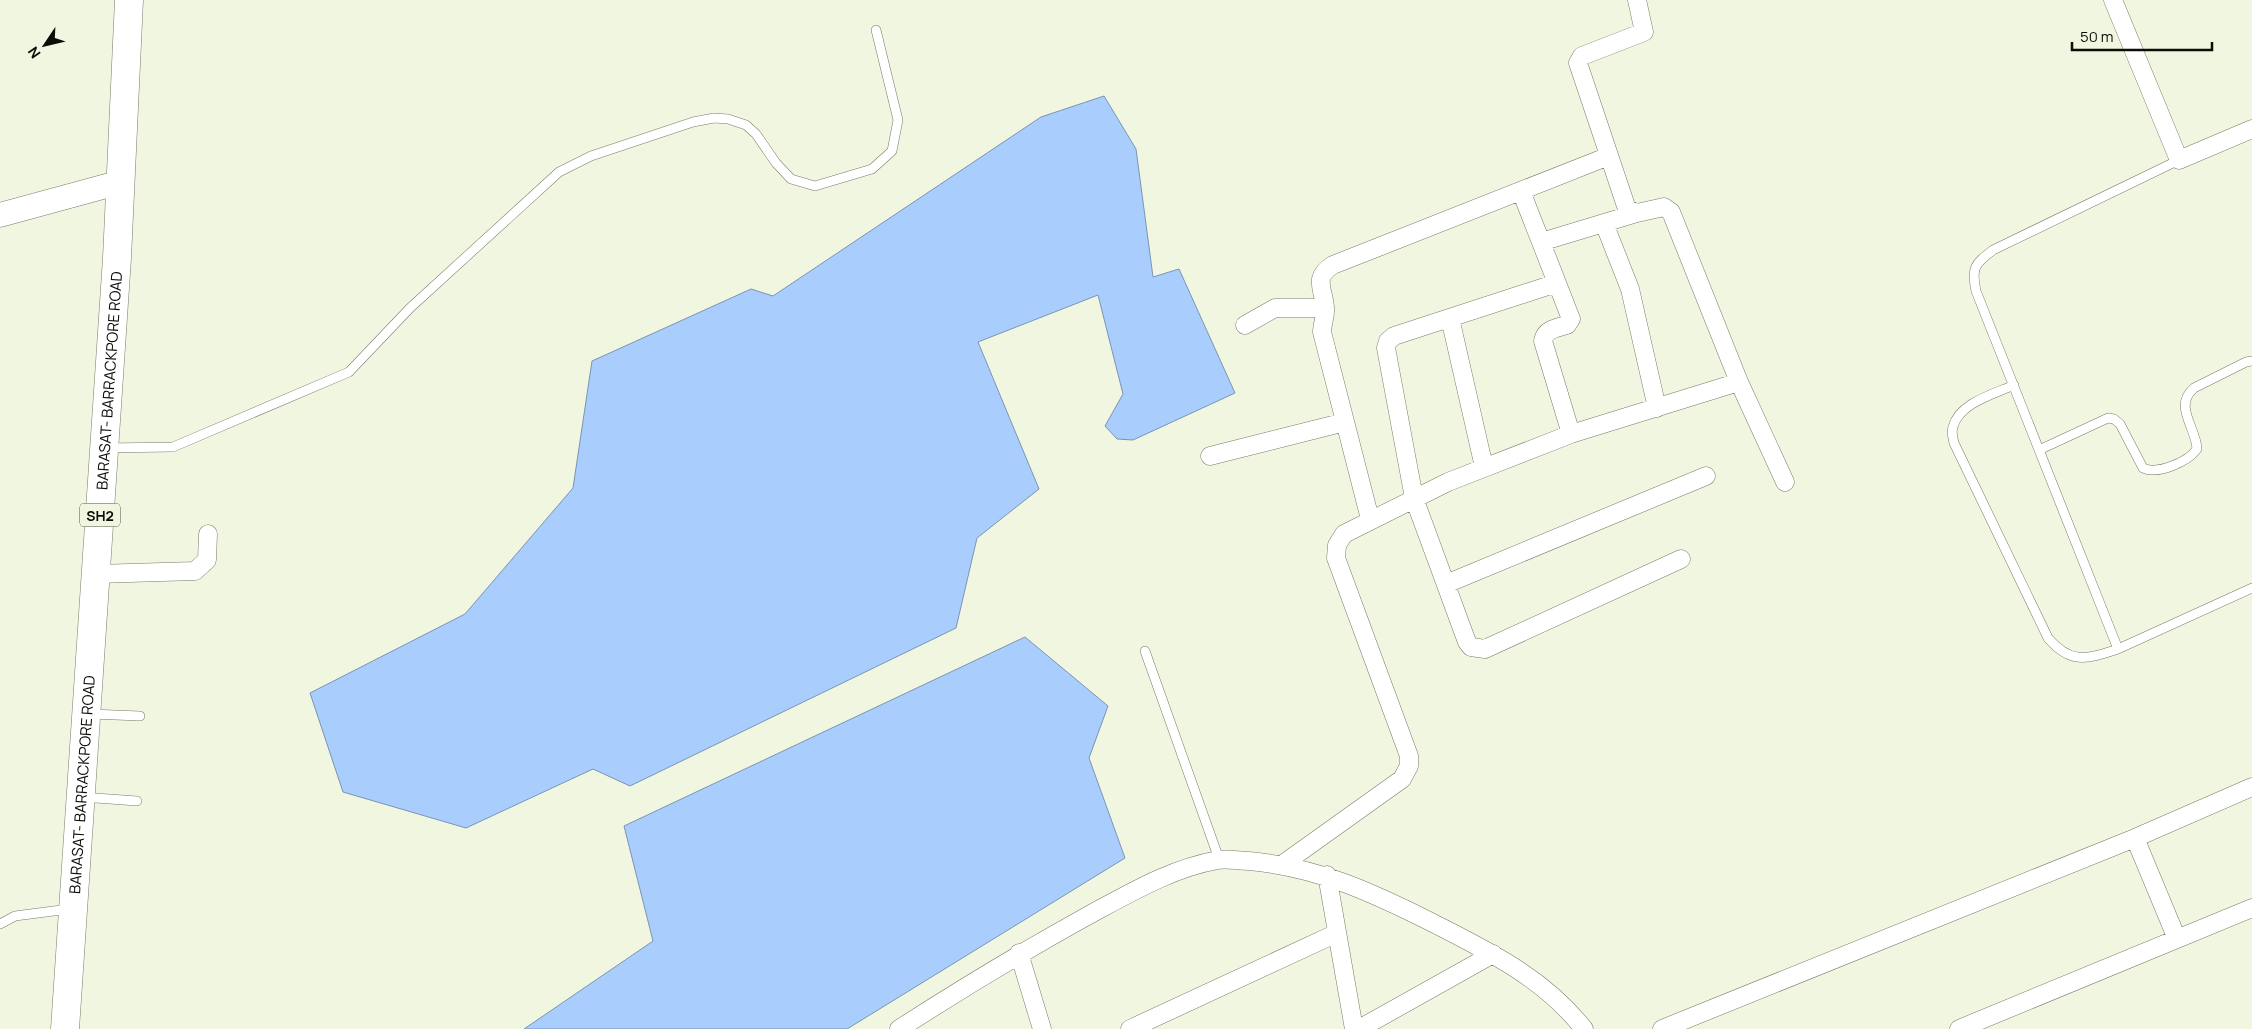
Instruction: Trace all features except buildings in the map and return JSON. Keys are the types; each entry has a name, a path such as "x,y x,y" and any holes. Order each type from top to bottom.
{"main road":[{"name":"BARASAT- BARRACKPORE ROAD","path":"65,1029 85,714 105,448 121,182 129,0"}],"street":[{"path":"1636,213 1628,208 1608,156 1578,59 1644,32 1637,0"},
{"path":"2113,0 2179,160 2252,129"},
{"path":"1370,519 1322,332 1325,308 1320,282 1326,269 1608,156"},
{"path":"0,215 121,182"},
{"path":"1522,191 1570,319 1570,323 1549,330 1544,335 1543,341 1571,434"},
{"path":"1541,242 1636,213 1664,207 1671,212 1739,382 1785,482"},
{"path":"1604,223 1630,289 1656,408"},
{"path":"1556,283 1394,336 1388,341 1386,348 1414,498 1467,642 1478,650 1484,649 1681,559"},
{"path":"1245,325 1275,308 1325,308"},
{"path":"1450,318 1484,467"},
{"path":"1283,864 1402,779 1409,766 1409,756 1336,558 1337,545 1344,534 1370,519 1484,467 1571,434 1739,382"},
{"path":"1210,456 1345,422"},
{"path":"1446,584 1706,476"},
{"path":"96,574 195,572 206,560 208,534"},
{"path":"1662,1029 2135,838 2252,788"},
{"path":"2135,838 2177,939"},
{"path":"899,1029 1019,953 1133,891 1176,872 1219,859 1283,864 1327,875 1410,912 1493,954 1553,994 1579,1028"},
{"path":"1327,875 1354,1029"},
{"path":"1959,1029 2252,908"},
{"path":"1130,1029 1337,933"},
{"path":"1019,953 1042,1029"},
{"path":"1360,1029 1493,954"}],"lane":[{"path":"105,448 173,446 349,372 410,308 559,172 591,156 694,122 714,118 728,119 746,125 756,134 776,163 791,179 815,186 872,169 892,151 898,120 876,30"},
{"path":"2118,649 1976,291 1973,274 1978,261 1993,250 2179,160"},
{"path":"2039,450 2108,418 2114,419 2120,424 2143,468 2155,471 2187,458 2197,449 2186,413 2184,402 2187,394 2246,362 2252,361"},
{"path":"2014,385 1966,407 1957,417 1952,428 1954,443 2048,638 2059,651 2074,658 2090,658 2118,649 2252,588"},
{"path":"1145,651 1219,859"},
{"path":"85,714 140,716"},
{"path":"80,797 137,801"},
{"path":"0,924 15,916 72,908"}],"water":[{"path":"1104,96 1136,149 1153,277 1179,269 1235,393 1133,440 1117,439 1105,426 1123,394 1098,295 978,342 1039,489 977,538 956,628 630,786 593,769 466,828 343,792 310,693 465,614 573,488 592,361 751,289 773,296 1041,117"},
{"path":"1025,637 1108,706 1089,758 1125,858 847,1029 524,1029 653,941 624,826"}]}
